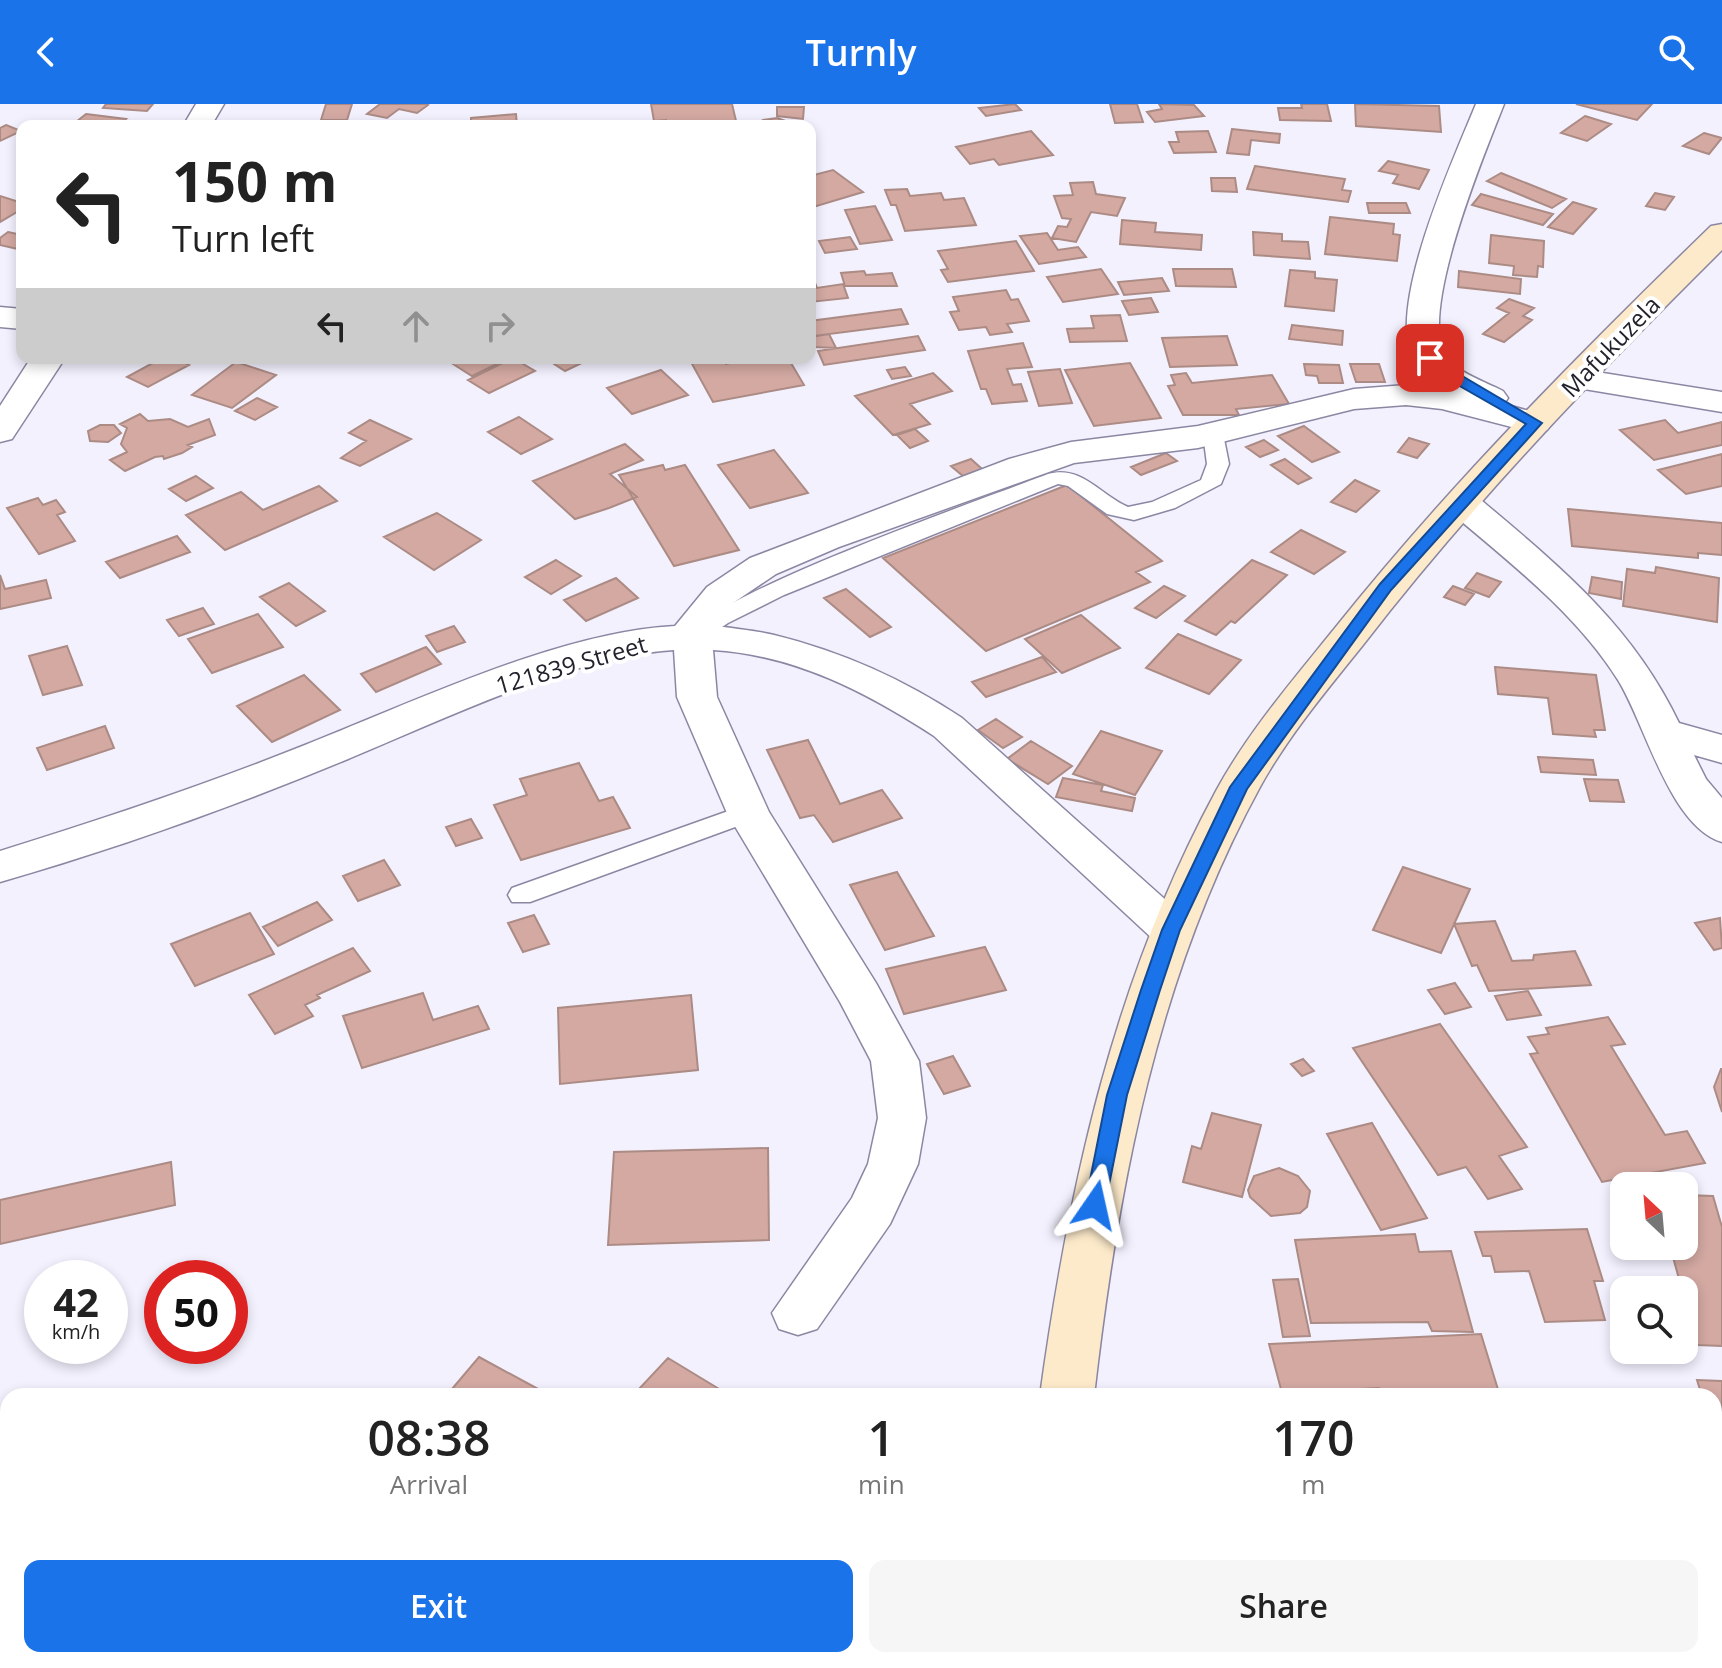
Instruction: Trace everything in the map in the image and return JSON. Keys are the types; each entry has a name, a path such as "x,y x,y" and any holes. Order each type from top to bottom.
{"main road":[{"name":"Mafukuzela","path":"1068,1388 1079,1287 1117,1095 1171,930 1239,787 1386,587 1535,423 1722,233"}],"street":[{"path":"1490,104 1453,195 1428,289 1421,333 1430,358 1442,370 1535,423"},
{"path":"0,432 44,364"},
{"path":"1578,379 1722,402"},
{"path":"798,1313 872,1210 893,1164 902,1118 895,1061 860,995 748,813 697,697 693,661 695,638 692,631 696,621 720,595 763,566 826,539 1022,467 1071,453 1213,434 1354,399 1406,395 1443,399 1535,423"},
{"path":"1462,503 1542,570 1606,636 1638,679 1688,785 1722,827"},
{"name":"121839 Street","path":"0,867 237,787 539,670 619,645 695,638 739,640 821,659 912,702 948,727 1171,930"},
{"path":"1664,732 1722,749"},
{"path":"0,842 104,832"}],"lane":[{"path":"695,638 720,618 776,590 1055,478 1069,478 1120,511 1134,514 1200,489 1210,484 1218,464 1213,434"},
{"path":"521,895 748,813"}],"building":[{"path":"106,104 153,104 147,111 103,108"},
{"path":"326,104 352,104 347,120 321,120"},
{"path":"380,104 428,105 417,113 399,109 387,118 367,114"},
{"path":"651,104 732,104 736,120 666,120 654,120"},
{"path":"1015,104 1021,110 986,116 979,108"},
{"path":"1110,104 1137,104 1143,122 1115,123"},
{"path":"1159,104 1194,105 1204,116 1155,122 1147,112 1162,109"},
{"path":"1301,104 1327,104 1331,121 1280,120 1278,108 1302,108"},
{"path":"1355,104 1439,106 1441,132 1356,126"},
{"path":"1576,104 1652,104 1637,120"},
{"path":"777,107 804,107 803,119 777,116"},
{"path":"86,114 126,119 125,120 78,120"},
{"path":"516,114 516,120 471,120"},
{"path":"1585,116 1611,124 1587,141 1561,133"},
{"path":"6,125 16,129 16,133 0,141 0,128"},
{"path":"1232,129 1280,134 1279,143 1251,140 1249,155 1227,153"},
{"path":"1031,131 1053,155 999,165 994,159 970,164 956,147"},
{"path":"1208,131 1216,152 1174,153 1169,142 1179,142 1176,132"},
{"path":"1704,133 1722,138 1709,154 1683,146"},
{"path":"1388,161 1429,170 1419,189 1393,183 1398,175 1379,171"},
{"path":"1255,166 1345,179 1342,190 1351,191 1348,202 1247,189"},
{"path":"833,170 863,192 816,206 816,174"},
{"path":"1501,173 1566,199 1552,208 1487,181"},
{"path":"1211,178 1235,178 1237,192 1212,191"},
{"path":"1093,182 1096,194 1125,198 1117,216 1091,212 1076,242 1052,238 1058,226 1067,227 1071,219 1062,218 1054,196 1073,195 1070,183"},
{"path":"907,189 910,196 941,193 944,200 964,198 976,225 905,231 896,205 891,205 885,190"},
{"path":"1655,193 1674,197 1665,210 1646,206"},
{"path":"1481,194 1553,214 1543,225 1472,205"},
{"path":"0,196 16,201 16,213 0,222"},
{"path":"1573,202 1596,209 1573,234 1548,227"},
{"path":"1367,203 1406,203 1410,213 1369,213"},
{"path":"875,206 892,240 860,244 845,210"},
{"path":"1330,217 1394,224 1393,234 1400,235 1397,261 1325,254"},
{"path":"1122,220 1156,223 1155,232 1202,235 1201,250 1120,244"},
{"path":"8,232 16,234 16,249 0,245 0,238"},
{"path":"1253,232 1282,234 1282,241 1308,242 1310,259 1254,255"},
{"path":"1047,233 1058,250 1078,247 1086,257 1039,264 1020,236"},
{"path":"1491,235 1544,241 1543,267 1538,266 1537,277 1513,275 1514,266 1489,263"},
{"path":"850,237 857,249 825,253 819,241"},
{"path":"1016,241 1034,271 948,282 941,270 948,269 938,251"},
{"path":"1101,269 1118,294 1063,302 1047,277"},
{"path":"1173,269 1232,269 1236,287 1176,286"},
{"path":"1290,270 1315,272 1315,278 1337,280 1334,311 1285,306"},
{"path":"864,271 866,275 892,273 897,286 845,286 841,273"},
{"path":"1459,271 1521,279 1520,294 1458,287"},
{"path":"1162,278 1169,291 1124,295 1118,282"},
{"path":"843,284 848,298 816,301 816,285 817,288"},
{"path":"1006,290 1011,300 1018,299 1029,321 1007,324 1012,332 990,335 986,327 959,330 950,312 959,311 953,297"},
{"path":"1151,298 1158,312 1129,315 1122,301"},
{"path":"1509,299 1534,308 1523,316 1532,320 1504,342 1483,334 1509,313 1497,308"},
{"path":"901,309 908,324 816,336 816,320"},
{"path":"1120,315 1127,341 1070,342 1067,329 1094,328 1091,316"},
{"path":"1292,325 1343,331 1342,345 1289,339"},
{"path":"829,334 836,348 816,347 816,336"},
{"path":"918,336 925,350 824,365 818,351"},
{"path":"1227,336 1237,365 1170,367 1162,338"},
{"path":"1023,343 1032,367 1007,369 1013,385 1021,384 1027,401 992,404 986,389 981,389 968,351"},
{"path":"1130,363 1161,418 1094,426 1065,370"},
{"path":"151,364 189,365 148,387 127,377"},
{"path":"233,364 276,375 232,408 192,395"},
{"path":"453,364 497,364 472,376"},
{"path":"501,364 523,364 535,371 489,393 468,380"},
{"path":"554,364 580,364 565,371"},
{"path":"692,364 792,364 804,385 713,402"},
{"path":"1304,364 1339,365 1343,383 1319,383 1317,376 1306,375"},
{"path":"1350,364 1379,364 1385,382 1356,382"},
{"path":"905,367 911,376 892,379 887,370"},
{"path":"1425,367 1428,378 1401,378 1398,368"},
{"path":"1060,369 1072,403 1039,406 1028,372"},
{"path":"661,370 688,395 632,414 607,388"},
{"path":"933,373 952,391 910,404 930,424 893,435 855,396"},
{"path":"1186,373 1192,383 1272,375 1289,404 1236,409 1239,415 1183,415 1168,386 1175,385 1171,375"},
{"path":"257,398 277,407 255,420 235,411"},
{"path":"140,414 148,421 170,419 188,427 209,419 215,435 188,445 192,447 182,453 164,459 163,456 155,457 125,471 110,460 127,452 121,444 127,428 120,424"},
{"path":"519,417 552,439 521,454 488,432"},
{"path":"370,420 411,439 360,466 341,458 366,441 349,433"},
{"path":"1665,420 1678,433 1722,422 1722,445 1654,460 1620,430"},
{"path":"100,425 114,425 121,433 108,442 90,441 88,431"},
{"path":"1304,426 1339,452 1312,462 1278,436"},
{"path":"915,429 928,441 910,448 897,435"},
{"path":"1409,438 1429,444 1417,458 1398,452"},
{"path":"1264,440 1278,450 1260,457 1246,447"},
{"path":"625,444 643,460 610,474 637,497 575,519 533,481"},
{"path":"774,450 808,493 750,508 718,465"},
{"path":"1166,453 1177,461 1141,475 1131,467"},
{"path":"1722,454 1722,486 1686,494 1658,470"},
{"path":"971,459 982,469 963,476 951,466"},
{"path":"1285,459 1311,478 1298,484 1271,465"},
{"path":"663,465 665,470 685,465 739,550 674,566 619,475"},
{"path":"196,476 213,488 186,501 169,489"},
{"path":"1355,480 1379,491 1356,512 1331,502"},
{"path":"1067,485 1162,561 1136,572 1150,582 986,651 883,558"},
{"path":"319,486 337,501 225,550 186,515 241,492 263,510"},
{"path":"38,498 43,505 56,500 65,512 57,515 75,541 39,554 7,508"},
{"path":"1568,509 1722,523 1722,555 1698,553 1698,558 1572,546"},
{"path":"437,513 481,540 434,570 384,537"},
{"path":"1301,530 1345,552 1314,574 1271,552"},
{"path":"177,536 190,552 120,578 106,562"},
{"path":"556,560 581,576 551,594 525,577"},
{"path":"1252,560 1287,575 1235,623 1231,621 1216,635 1185,621"},
{"path":"1656,567 1719,578 1717,622 1623,606 1627,569 1655,573"},
{"path":"1477,573 1501,582 1489,597 1465,588"},
{"path":"0,575 5,589 46,580 51,598 0,609"},
{"path":"1592,577 1622,582 1621,599 1589,593"},
{"path":"616,578 638,598 586,621 564,600"},
{"path":"289,583 325,611 296,626 260,597"},
{"path":"1164,586 1185,596 1156,618 1135,608"},
{"path":"1453,586 1474,594 1465,605 1444,597"},
{"path":"846,589 891,627 870,637 824,598"},
{"path":"203,608 214,624 179,636 167,620"},
{"path":"258,614 283,647 212,673 188,639"},
{"path":"1081,615 1120,648 1062,673 1025,639"},
{"path":"454,626 465,642 437,652 426,636"},
{"path":"1178,634 1241,660 1209,694 1146,668"},
{"path":"67,646 82,685 43,695 29,656"},
{"path":"426,647 441,664 376,692 361,674"},
{"path":"1042,657 1056,672 986,697 972,682"},
{"path":"1495,667 1596,675 1605,730 1594,730 1596,737 1553,734 1548,698 1498,694"},
{"path":"304,675 340,710 272,742 237,706"},
{"path":"996,719 1022,737 1003,748 978,730"},
{"path":"105,726 114,748 47,770 37,748"},
{"path":"1101,731 1162,751 1135,795 1073,774"},
{"path":"808,740 840,804 882,790 902,818 833,842 814,815 800,818 767,750"},
{"path":"1031,741 1072,766 1048,784 1007,759"},
{"path":"1538,757 1593,760 1596,775 1541,772"},
{"path":"579,763 599,801 613,797 630,828 521,860 494,805 527,795 520,779"},
{"path":"1063,778 1103,785 1101,791 1135,798 1132,811 1056,797"},
{"path":"1584,779 1618,780 1624,802 1590,801"},
{"path":"471,819 482,838 456,846 446,827"},
{"path":"384,860 400,885 358,901 343,876"},
{"path":"1403,867 1470,889 1441,953 1373,930"},
{"path":"897,872 934,936 885,950 850,885"},
{"path":"317,902 332,920 278,946 263,927"},
{"path":"250,913 274,954 195,986 171,944"},
{"path":"534,915 549,944 523,952 508,923"},
{"path":"1720,918 1722,948 1714,950 1695,923"},
{"path":"1495,921 1512,961 1533,960 1534,955 1575,951 1591,985 1489,991 1477,965 1472,966 1454,924"},
{"path":"985,947 1006,990 904,1014 886,969"},
{"path":"353,948 370,971 317,995 320,998 305,1005 313,1016 275,1034 249,995"},
{"path":"1455,983 1471,1007 1445,1014 1428,990"},
{"path":"1528,991 1541,1015 1507,1020 1495,996"},
{"path":"423,993 433,1020 478,1006 489,1029 362,1068 343,1016"},
{"path":"691,995 698,1070 560,1084 558,1008"},
{"path":"1608,1017 1625,1044 1611,1046 1665,1135 1687,1131 1705,1163 1656,1172 1610,1172 1610,1181 1602,1182 1530,1054 1538,1053 1528,1037 1549,1034 1546,1028"},
{"path":"1440,1024 1527,1147 1499,1156 1522,1189 1488,1199 1466,1167 1438,1175 1353,1048"},
{"path":"953,1056 970,1086 944,1094 927,1064"},
{"path":"1303,1059 1314,1071 1302,1076 1291,1064"},
{"path":"1722,1069 1722,1112 1714,1087"},
{"path":"1212,1113 1261,1125 1242,1197 1183,1182 1192,1146 1201,1149"},
{"path":"1372,1123 1427,1218 1381,1230 1327,1134"},
{"path":"768,1148 769,1240 608,1245 614,1152"},
{"path":"171,1162 175,1205 0,1244 0,1200"},
{"path":"1279,1168 1298,1176 1310,1191 1307,1207 1300,1213 1271,1216 1250,1197 1248,1190 1254,1176"},
{"path":"1698,1195 1713,1196 1722,1227 1722,1346 1698,1345 1698,1276 1678,1276 1674,1260 1698,1260"},
{"path":"1587,1229 1603,1281 1594,1281 1605,1320 1545,1322 1529,1271 1495,1272 1491,1256 1483,1256 1475,1232"},
{"path":"1415,1234 1419,1252 1451,1251 1473,1332 1432,1331 1428,1322 1311,1323 1295,1240"},
{"path":"1298,1279 1310,1336 1283,1337 1273,1280"},
{"path":"1481,1334 1498,1388 1281,1388 1269,1344"},
{"path":"479,1357 536,1388 453,1388"},
{"path":"668,1358 717,1388 640,1388"},
{"path":"1697,1380 1722,1381 1722,1388 1700,1388"}],"route":[{"path":"1095,1205 1117,1095 1150,990 1171,930 1239,787 1386,587 1535,423 1442,370 1430,358"}]}
